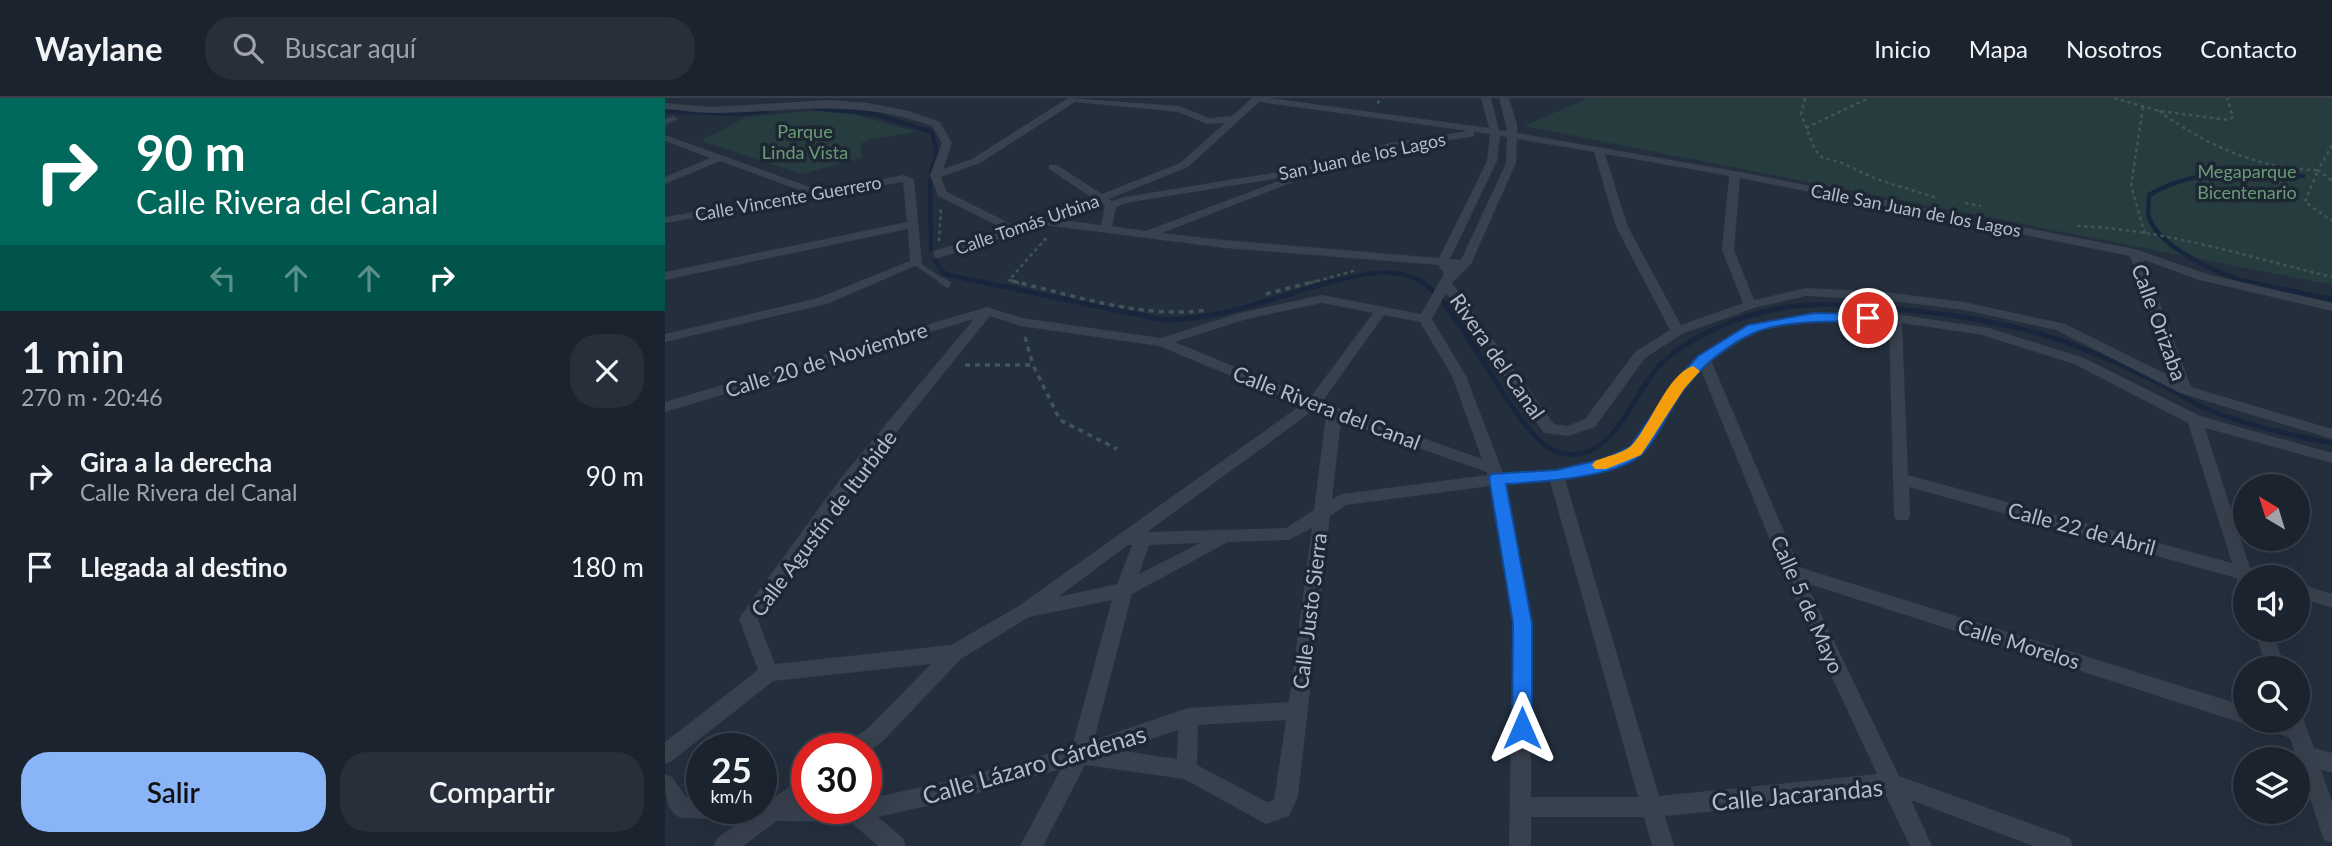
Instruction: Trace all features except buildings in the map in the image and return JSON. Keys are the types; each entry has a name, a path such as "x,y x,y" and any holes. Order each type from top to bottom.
{"street":[{"path":"935,175 976,161 1074,98 1179,109 1207,121 1234,119"},
{"path":"1059,223 1184,165 1258,98"},
{"name":"Calle San Juan de los Lagos","path":"1258,98 1493,131 1735,174 2135,253 2203,277 2332,307"},
{"path":"1443,262 1492,160 1493,131 1486,98"},
{"path":"1504,98 1512,124 1511,163 1465,264 1447,282 1428,314 1459,376 1495,474 1523,623 1520,846"},
{"path":"665,106 712,110 829,103 906,113 936,124 947,143 935,175 942,194 1012,229"},
{"path":"1207,121 1207,144"},
{"name":"San Juan de los Lagos","path":"1109,199 1317,169 1389,146 1493,131"},
{"path":"665,138 815,192"},
{"path":"1598,150 1622,227 1677,331 1750,305 1806,292 1885,296 1964,306 2060,327 2185,390 2332,434"},
{"path":"665,181 719,158"},
{"path":"1053,167 1109,199"},
{"path":"1147,234 1317,169"},
{"path":"1735,174 1728,250 1750,305"},
{"name":"Calle Vincente Guerrero","path":"665,220 904,178 910,181 914,224"},
{"path":"1106,229 1109,199"},
{"name":"Calle Tomás Urbina","path":"938,254 1109,199"},
{"path":"1043,220 1224,244 1465,264"},
{"path":"665,276 914,224 916,263 822,301 665,338"},
{"name":"Calle Orizaba","path":"2135,253 2185,390"},
{"name":"Rivera del Canal","path":"1443,262 1447,282 1549,429 1568,430 1590,423 1640,355 1677,331"},
{"name":"Calle Rivera del Canal","path":"1162,342 1244,316 1322,299 1428,314"},
{"path":"877,733 954,653 1023,612 1133,539 1314,403 1382,309"},
{"name":"Calle Rivera del Canal","path":"987,310 1020,322 1162,342 1334,413 1495,474 1556,475 1608,464 1636,451 1679,386 1703,359 1753,328 1814,317 1895,318 1984,331 2079,361 2196,420 2332,458"},
{"name":"Calle Agustín de Iturbide","path":"769,673 748,619 847,482 945,365 987,310"},
{"name":"Calle 20 de Noviembre","path":"665,407 987,310"},
{"path":"1895,318 1902,516"},
{"name":"Calle 5 de Mayo","path":"1703,359 1792,572 1921,846"},
{"name":"Calle Justo Sierra","path":"1187,770 1266,813 1281,808 1287,796 1334,413"},
{"path":"2196,420 2241,565"},
{"path":"1133,539 1289,534 1342,500 1495,474"},
{"path":"1556,475 1663,846"},
{"name":"Calle 22 de Abril","path":"1902,480 2233,572"},
{"path":"1023,612 1124,590 1226,537"},
{"path":"1031,846 1080,754 1124,590 1133,539"},
{"name":"Calle Morelos","path":"1792,572 2233,711"},
{"path":"2310,594 2332,601"},
{"path":"665,754 769,673 954,653"},
{"name":"Calle Lázaro Cárdenas","path":"882,806 950,791 1080,754 1188,717 1297,710"},
{"path":"1080,754 1187,770 1188,717"},
{"path":"2310,757 2332,763"},
{"path":"2310,768 2332,832"},
{"name":"Calle Jacarandas","path":"1521,807 1652,807 1891,783 2062,846"},
{"name":"Calle Lázaro Cárdenas","path":"665,784 681,808 686,808"},
{"path":"725,846 754,824"},
{"path":"869,824 895,846"}],"lane":[{"path":"916,263 947,284"}],"path":[{"path":"1805,98 1801,114 1815,150 1823,158 1840,162 1876,179 1948,200"},
{"path":"1806,128 1869,98"},
{"path":"2114,98 2159,111 2229,120 2233,117 2227,98"},
{"path":"2143,107 2131,186 2145,234"},
{"path":"2159,111 2172,123 2195,135 2268,165 2283,169 2318,170 2332,181"},
{"path":"2332,145 2305,202 2332,221"},
{"path":"938,254 942,194"},
{"path":"1959,202 1987,208"},
{"path":"1059,223 1009,281 1160,314 1190,315 1216,308"},
{"path":"2073,226 2109,227 2145,234 2332,277"},
{"path":"1255,297 1360,270"},
{"path":"1020,322 1033,365 1060,420 1117,449"},
{"path":"945,365 1033,365"}],"green space":[{"name":"Megaparque Bicentenario","path":"1588,98 2332,98 2332,285 1524,126"},
{"name":"Parque Linda Vista","path":"811,111 846,112 917,132 870,139 860,144 862,157 803,174 701,141 746,117"}],"waterway":[{"path":"814,108 874,114 932,132 937,153 931,173"},
{"path":"665,111 735,114 768,111"},
{"path":"2244,281 2191,258 2164,239 2149,217 2149,195 2167,186 2205,176 2244,173 2303,176"},
{"path":"930,180 931,250"},
{"path":"935,261 945,274 985,283"},
{"path":"1328,283 1377,273 1401,274 1423,283"},
{"path":"977,281 1164,320 1229,311 1335,281"},
{"path":"1421,281 1457,320 1525,425 1542,442 1558,452 1577,454 1593,450 1607,439 1661,364 1702,335 1766,311 1821,305 1937,313 2041,334 2121,365 2198,405 2234,419 2266,429 2332,443"},
{"path":"2244,281 2332,299"},
{"path":"2244,281 2249,283"}],"slow traffic":[{"path":"1600,465 1636,451 1679,386 1693,371"}],"route":[{"path":"1522,728 1523,623 1497,478 1556,475 1608,464 1636,451 1679,386 1703,359 1753,328 1814,317 1868,318"}]}
